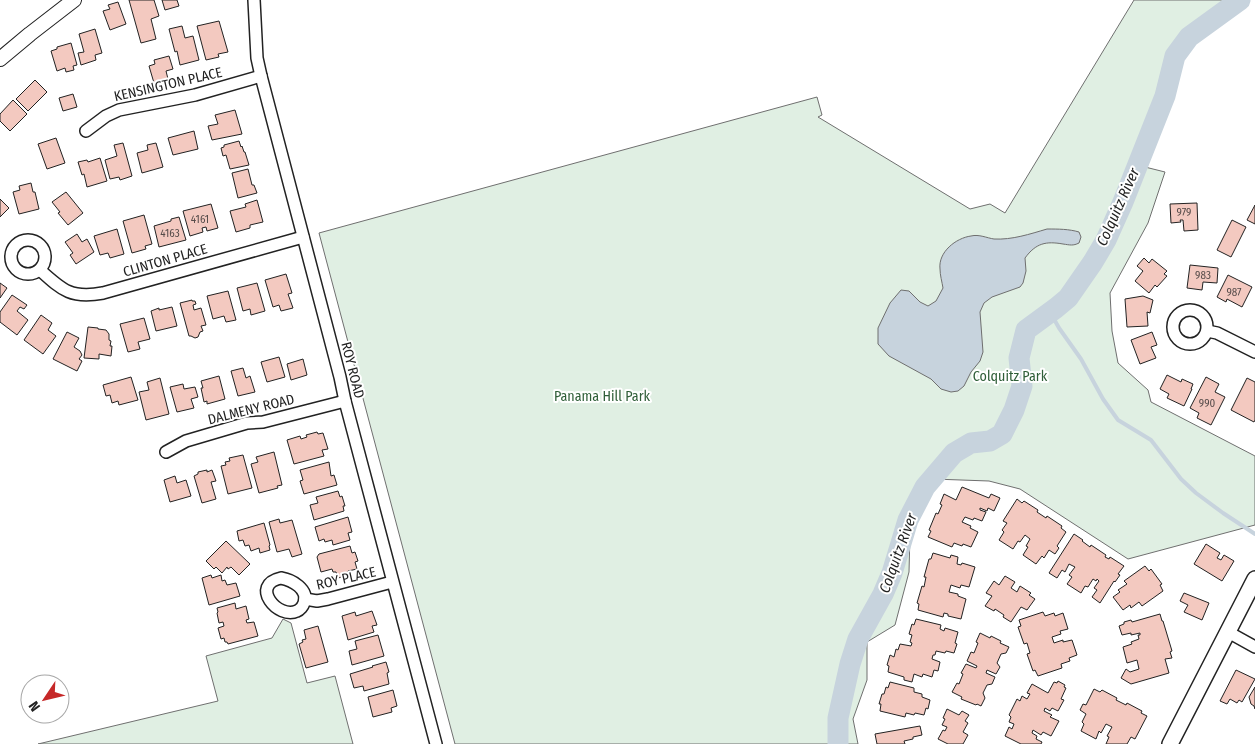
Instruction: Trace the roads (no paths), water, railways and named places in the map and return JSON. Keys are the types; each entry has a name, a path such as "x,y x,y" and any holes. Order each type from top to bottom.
{"main road":[{"path":"1170,744 1255,579"}],"street":[{"path":"0,59 74,0"},
{"name":"ROY ROAD","path":"254,0 256,49 261,76 392,582 436,744"},
{"name":"KENSINGTON PLACE","path":"86,131 106,116 119,110 195,95 261,76"},
{"name":"CLINTON PLACE","path":"40,270 56,285 68,292 90,295 303,237"},
{"path":"1207,330 1255,352"},
{"name":"DALMENY ROAD","path":"166,452 186,441 247,423 263,422 345,401"},
{"name":"ROY PLACE","path":"305,599 317,602 328,600 392,582"},
{"path":"1228,632 1255,647"}],"waterway":[{"name":"Colquitz River","path":"838,744 838,718 850,664 858,639 883,594 892,573 908,520 925,487 954,453 971,443 990,441 1002,434 1014,410 1022,386 1019,358 1026,330 1068,298 1106,240 1165,96 1175,56 1189,37 1240,0"},
{"path":"1050,312 1081,359 1103,399 1118,420 1151,440 1181,479 1196,493 1255,534"}],"park label":[{"name":"Colquitz Park","path":"1010,376"},
{"name":"Panama Hill Park","path":"602,396"}]}
